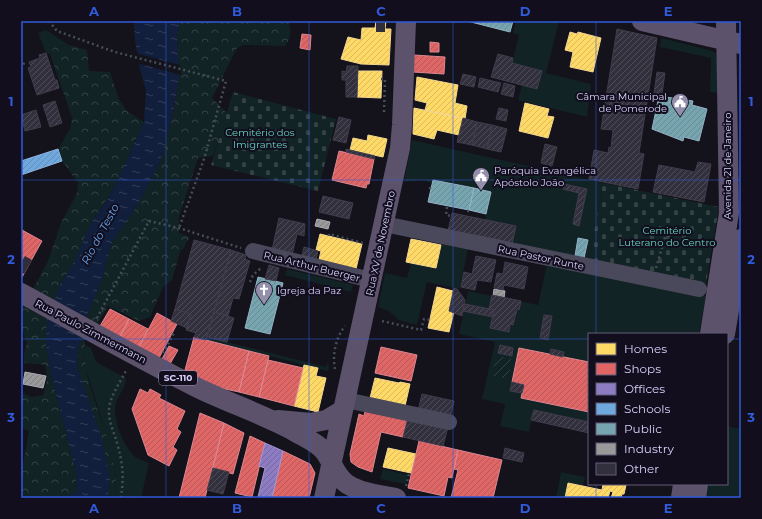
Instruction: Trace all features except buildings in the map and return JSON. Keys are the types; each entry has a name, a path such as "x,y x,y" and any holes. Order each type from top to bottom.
{"main road":[{"name":"Rua XV de Novembro","path":"324,498 402,135 406,21"},
{"path":"642,21 734,42"},
{"name":"Avenida 21 de Janeiro","path":"710,333 728,213 734,42 726,21"},
{"path":"725,333 741,240"},
{"name":"Rua Paulo Zimmermann","path":"29,298 209,393 269,419 320,447 332,462 340,478 354,488 396,498"},
{"name":"Rua Paulo Zimmermann","path":"269,419 312,423 326,420 344,405"},
{"path":"681,498 683,485"},
{"path":"696,498 698,485"}],"street":[{"name":"Rua Pastor Runte","path":"384,224 699,289"},
{"name":"Rua Arthur Buerger","path":"253,252 371,280"},
{"path":"344,405 449,422"}],"path":[{"path":"49,21 57,31 115,52 226,80 204,159 179,228"},
{"path":"21,69 25,61"},
{"path":"381,79 385,79 384,113"},
{"path":"447,207 446,215 451,216"},
{"path":"91,330 149,222 179,228 253,252"},
{"path":"653,280 668,227"},
{"path":"329,236 329,234 366,243"},
{"path":"250,282 256,271 260,269 264,270"},
{"path":"382,321 421,330 424,318 430,320"},
{"path":"157,366 174,333"},
{"path":"121,498 124,475 120,454 110,421 109,409 110,403 127,370"}],"green space":[{"path":"180,21 272,21 289,23 290,35 285,46 244,45 237,48 212,98 227,113 213,156 198,158 179,217 179,233 190,237 180,252 172,280 163,287 150,317 139,321 108,306 97,325 86,319 103,277 111,244 135,209 160,163 173,113 179,78 177,36"},
{"path":"516,21 559,21 546,73 591,84 587,117 518,100 522,85 537,89 542,71 512,63 519,35 513,33"},
{"path":"46,30 69,45 54,47 50,54 46,53 38,33"},
{"path":"661,38 716,53 719,93 710,92 711,58 660,47"},
{"path":"69,45 87,50 89,71 110,72 119,99 127,111 144,122 118,179 108,198 92,221 74,262 59,287 46,345 51,374 76,473 77,498 21,498 21,475 29,431 21,428 21,393 32,397 43,395 47,379 45,365 24,363 24,353 27,343 21,328 21,304 32,291 48,261 61,223 77,193 78,183 62,161 58,149 70,129 72,118 50,54 54,47"},
{"name":"Cemitério dos Imigrantes","path":"233,92 336,119 318,191 211,165"},
{"path":"412,140 603,183 589,260 512,245 515,226 485,220 490,192 433,180 432,183 422,180 404,182"},
{"name":"Cemitério Luterano do Centro","path":"603,183 719,207 706,284 589,260"},
{"path":"442,242 468,248 460,289 427,282 417,325 398,320 394,315 378,307 385,273 407,278 411,263 436,269"},
{"path":"547,264 706,296 699,333 588,333 588,422 534,410 529,432 500,426 505,404 482,399 495,342 459,334 468,291 538,305"},
{"path":"287,269 353,285 351,292 285,275"},
{"path":"85,323 85,345 83,358 86,362 86,370 90,386 107,438 116,477 115,498 108,498 110,478 77,366 78,349"},
{"path":"207,337 326,367 328,362 328,371 206,340"},
{"path":"85,345 91,348 96,362 126,378 125,385 117,400 115,409 119,430 129,450 136,458 149,463 141,498 115,498 116,477 99,410 86,370 86,362 83,358"},
{"path":"496,355 512,359 508,379 492,376"},
{"path":"728,426 741,429 741,498 705,498 708,485 728,485"},
{"path":"383,469 408,475 406,484 380,479"},
{"path":"561,472 585,477 583,486 568,483 565,498 556,498"}],"water":[{"name":"Rio do Testo","path":"134,21 180,21 177,36 179,78 173,113 160,163 135,209 111,244 103,277 86,319 78,349 77,366 102,439 110,478 108,498 77,498 76,473 51,374 46,345 47,319 59,287 74,262 92,221 108,199 144,122 146,91 135,41"}],"pier":[{"path":"135,53 180,65 181,75 137,63"}],"waterway":[{"path":"69,498 81,492"}],"tunnel":[{"path":"376,24 385,24"},
{"path":"21,263 28,267"}],"place":[{"name":"Câmara Municipal de Pomerode","path":"680,117"},
{"name":"Paróquia Evangélica Apóstolo João","path":"481,191"},
{"name":"Igreja da Paz","path":"264,305"}]}
